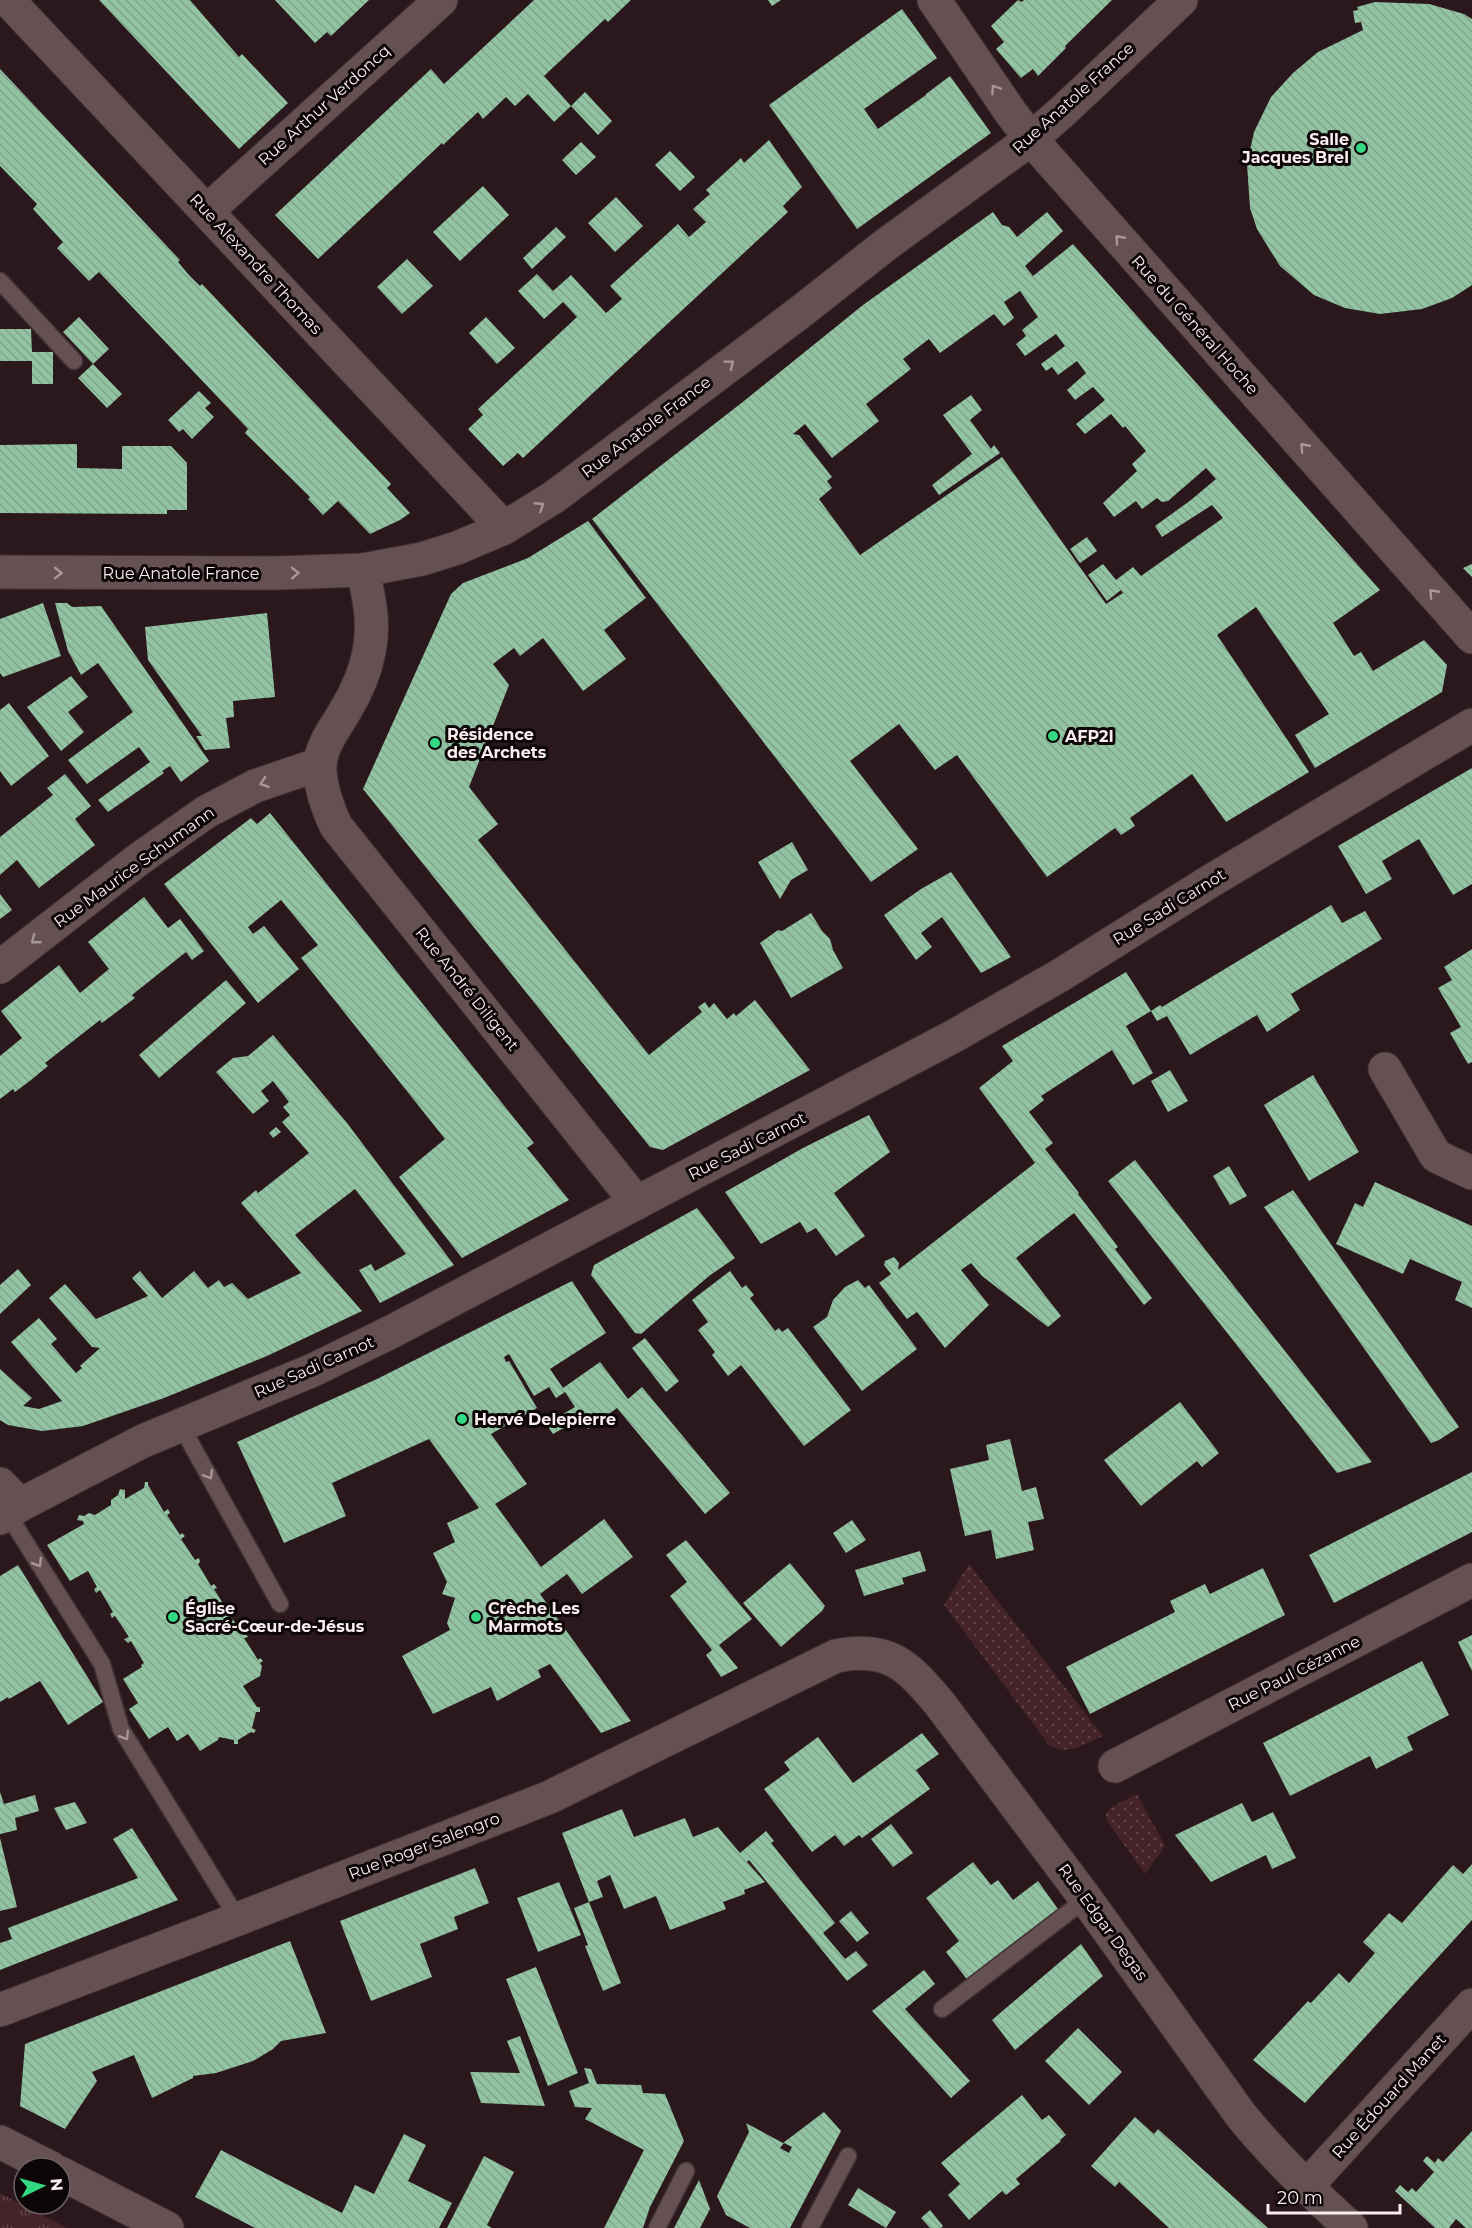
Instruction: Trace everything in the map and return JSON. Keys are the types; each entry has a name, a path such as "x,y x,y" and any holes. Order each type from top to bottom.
{"street":[{"name":"Rue Arthur Verdoncq","path":"207,211 441,0"},
{"name":"Rue du Général Hoche","path":"934,0 1031,139 1472,637"},
{"name":"Rue Anatole France","path":"0,572 288,573 363,570 422,559 457,548 504,528 554,497 888,243 1031,139 1181,0"},
{"name":"Rue Alexandre Thomas","path":"6,5 207,211 504,528"},
{"path":"320,764 328,738 357,690 370,651 371,607 363,570"},
{"name":"Rue Sadi Carnot","path":"7,1505 180,1424 313,1370 353,1351 836,1099 1030,992 1472,725"},
{"name":"Rue Maurice Schumann","path":"0,967 139,859 206,812 255,786 320,764"},
{"name":"Rue André Diligent","path":"320,764 325,796 336,826 637,1203"},
{"path":"1384,1069 1436,1156 1472,1173"},
{"name":"Rue Paul Cézanne","path":"1115,1766 1472,1580"},
{"name":"Rue Edgar Degas","path":"836,1656 858,1652 880,1655 903,1665 923,1683 1086,1899 1260,2139 1306,2187 1351,2228"},
{"name":"Rue Roger Salengro","path":"0,2010 238,1920 550,1797 836,1656"},
{"name":"Rue Édouard Manet","path":"1306,2187 1472,2005"},
{"path":"0,2142 27,2156"},
{"path":"72,2179 167,2228"}],"lane":[{"path":"0,281 74,361"},
{"path":"180,1424 280,1604"},
{"path":"7,1505 102,1664 121,1729 238,1920"},
{"path":"942,2009 1086,1899"},
{"path":"810,2228 848,2156"},
{"path":"657,2228 686,2171"}],"green space":[{"path":"969,1564 1103,1736 1069,1749 1062,1750 1049,1745 944,1605"},
{"path":"1137,1794 1165,1846 1145,1874 1107,1821 1106,1814 1110,1808"},
{"path":"0,2193 12,2199 12,2216 44,2216 67,2228 0,2228"}],"building":[{"path":"99,0 190,0 239,57 242,54 288,103 239,149"},
{"path":"275,0 369,0 331,36 327,32 315,43"},
{"path":"534,0 631,0 608,22 605,19 544,76 571,106 554,122 528,94 515,106 506,97 483,119 478,112 318,259 275,215 431,69 444,84"},
{"path":"768,0 781,0 772,6"},
{"path":"1018,0 1022,2 1024,0 1112,0 1038,76 1033,69 1021,78 996,49 1004,42 991,26"},
{"name":"Salle Jacques Brel","path":"1375,2 1429,4 1464,14 1472,19 1472,285 1452,298 1422,309 1380,314 1345,308 1314,295 1280,266 1257,229 1250,208 1247,164 1254,132 1271,97 1293,73 1318,52 1363,30 1361,22 1355,23 1353,11 1358,10 1357,7"},
{"path":"902,9 937,58 864,109 878,129 950,76 991,133 857,229 769,105"},
{"path":"0,69 180,260 178,262 188,274 200,286 202,284 391,484 387,488 410,513 370,534 338,501 323,515 308,499 310,497 245,433 248,429 99,272 89,281 57,248 63,242 33,209 37,204 0,166"},
{"path":"585,92 612,121 598,135 571,106"},
{"path":"769,140 802,187 783,206 788,212 523,458 518,453 503,466 468,429 483,415 478,409 577,317 563,302 544,319 518,291 537,274 553,291 571,275 606,313 622,299 610,286 678,224 689,237 706,222 693,209 710,194 706,190 741,158 744,163"},
{"path":"581,142 596,157 576,175 562,160"},
{"path":"670,151 695,177 680,191 655,165"},
{"path":"483,186 509,215 460,261 433,232"},
{"path":"616,197 643,226 615,252 588,223"},
{"path":"993,212 1002,225 1009,227 1017,237 1047,212 1063,231 1025,266 1033,276 1073,244 1380,590 1333,623 1354,656 1361,652 1373,671 1424,640 1447,665 1442,692 1315,768 1295,735 1329,714 1256,607 1217,635 1309,772 1226,822 1192,774 1130,818 1135,826 1121,835 1115,828 1047,877 957,755 935,770 899,724 850,761 918,849 871,882 592,519 863,305","holes":["1020,291 1038,317 1022,330 1026,336 1016,344 1025,356 1056,334 1065,346 1041,364 1046,371 1052,367 1058,375 1077,361 1086,373 1067,390 1075,400 1093,387 1105,400 1076,424 1085,434 1111,414 1123,428 1125,426 1146,451 1132,464 1137,471 1103,503 1114,517 1136,501 1142,509 1157,498 1162,502 1168,501 1206,468 1216,479 1155,526 1162,537 1212,505 1223,518 1141,576 1133,567 1116,580 1103,564 1088,575 1107,601 1121,590 1123,593 1106,604 1002,457 860,555 819,499 832,488 827,481 832,477 799,435 793,434 805,424 832,458 879,421 866,404 911,369 903,359 929,339 940,353 994,314 1004,326 1014,318 1004,302"]},
{"path":"556,227 566,237 532,269 523,258"},
{"path":"407,259 433,286 402,314 377,287"},
{"path":"79,317 109,349 93,364 63,332"},
{"path":"486,317 515,348 497,364 469,333"},
{"path":"0,329 31,329 32,352 53,352 53,384 32,384 32,361 0,361"},
{"path":"93,364 122,394 107,408 78,378"},
{"path":"199,391 211,403 205,408 214,417 192,439 183,429 179,432 168,420"},
{"path":"971,395 982,410 970,420 991,449 994,445 1000,453 939,495 932,485 972,454 943,415"},
{"path":"77,444 77,468 122,469 122,446 171,446 187,463 187,510 167,510 167,514 0,513 0,445"},
{"path":"588,521 646,598 604,630 626,659 583,691 543,638 520,656 514,648 493,664 509,685 469,787 498,824 478,840 649,1055 702,1012 698,1007 705,1002 709,1008 714,1003 727,1019 734,1013 736,1016 755,1000 810,1070 663,1150 650,1147 363,789 451,594 463,583 528,558"},
{"path":"1087,537 1097,551 1080,563 1070,549"},
{"path":"1472,564 1472,577 1463,568"},
{"path":"43,603 61,656 3,677 0,673 0,619"},
{"path":"55,603 67,603 72,607 101,606 209,761 181,782 170,766 162,771 164,773 108,812 98,800 150,762 139,747 87,784 68,760 133,712 98,663 81,675 68,651"},
{"path":"267,613 275,697 233,701 234,717 226,718 230,748 205,750 196,736 202,736 148,660 145,627"},
{"path":"71,676 88,697 68,712 84,732 61,751 27,707"},
{"path":"9,703 49,756 11,786 0,771 0,710"},
{"path":"1472,768 1472,884 1453,895 1419,839 1382,861 1392,879 1366,894 1338,846"},
{"path":"65,774 91,806 75,819 95,845 39,888 17,860 0,875 0,837 53,795 47,788"},
{"path":"270,813 534,1143 527,1148 569,1200 462,1258 399,1177 445,1139 301,958 318,945 281,900 248,927 253,934 264,926 299,969 258,1003 164,884 251,818 257,824"},
{"path":"792,842 808,870 791,880 780,899 758,862"},
{"path":"951,872 1011,957 981,973 942,917 921,933 932,947 916,960 884,915 921,889"},
{"path":"0,894 12,910 0,919"},
{"path":"144,897 168,928 180,919 204,951 192,960 186,952 132,995 135,998 102,1023 100,1020 45,1063 48,1066 15,1092 13,1089 0,1099 0,1056 22,1038 1,1011 59,965 80,993 109,969 88,942"},
{"path":"1331,905 1342,923 1365,911 1382,939 1291,994 1300,1010 1267,1032 1257,1015 1190,1055 1167,1016 1157,1021 1151,1011 1160,1005 1162,1007"},
{"path":"811,913 830,939 843,968 791,998 760,943 778,930 782,931"},
{"path":"1472,949 1472,1062 1468,1064 1450,1033 1461,1027 1438,988 1452,980 1444,967"},
{"path":"1126,972 1151,1011 1126,1026 1153,1073 1133,1085 1112,1050 1041,1096 1044,1100 1029,1112 1053,1143 1045,1149 1118,1247 1115,1249 1152,1298 1144,1305 1074,1213 1016,1258 1061,1316 1048,1327 982,1276 971,1263 961,1270 989,1305 945,1348 917,1312 907,1319 879,1283 891,1274 884,1265 885,1261 894,1257 899,1263 898,1270 1035,1163 979,1088 1013,1061 1002,1046"},
{"path":"226,980 246,1003 159,1078 139,1055"},
{"path":"273,1035 347,1123 454,1265 380,1303 359,1270 371,1264 375,1271 406,1254 355,1189 295,1235 362,1311 267,1356 164,1398 83,1426 42,1431 8,1425 0,1420 0,1369 32,1398 23,1406 39,1409 62,1401 11,1342 39,1318 57,1339 51,1344 76,1373 82,1368 80,1366 100,1348 92,1347 49,1298 65,1284 96,1319 148,1296 132,1278 140,1271 162,1298 194,1271 208,1288 219,1280 224,1287 232,1283 248,1299 301,1273 241,1203 256,1190 258,1193 309,1153 282,1122 290,1115 283,1107 289,1102 273,1081 261,1091 269,1101 253,1114 216,1072 233,1058 248,1056"},
{"path":"1170,1070 1188,1101 1168,1112 1151,1081"},
{"path":"1313,1075 1359,1152 1309,1181 1264,1105"},
{"path":"869,1115 890,1152 834,1193 865,1236 836,1256 816,1228 807,1233 800,1222 761,1244 725,1192 803,1148"},
{"path":"276,1127 281,1132 273,1138 269,1133"},
{"path":"1135,1160 1372,1462 1337,1473 1108,1181"},
{"path":"1229,1166 1247,1196 1230,1205 1213,1176"},
{"path":"1375,1182 1472,1226 1472,1308 1455,1300 1462,1282 1410,1259 1403,1274 1336,1244 1355,1203 1363,1207"},
{"path":"1293,1190 1459,1427 1439,1440 1431,1443 1264,1207"},
{"path":"697,1208 735,1258 709,1276 641,1334 635,1333 591,1275 594,1265"},
{"path":"18,1269 31,1285 0,1314 0,1285"},
{"path":"730,1271 742,1288 746,1285 754,1295 750,1298 775,1331 779,1328 782,1332 788,1328 851,1410 804,1446 741,1365 728,1376 712,1355 715,1352 698,1330 708,1322 692,1300"},
{"path":"858,1280 865,1288 869,1285 917,1349 862,1391 813,1327 827,1317 833,1300 845,1287"},
{"path":"572,1281 606,1333 550,1369 563,1388 600,1362 628,1399 642,1387 730,1493 705,1514 617,1408 588,1429 581,1418 553,1434 546,1424 575,1407 565,1392 556,1398 549,1387 534,1396 509,1354 504,1357 506,1362 509,1361 537,1408 491,1434 527,1484 495,1504 541,1567 604,1519 633,1557 582,1594 567,1574 540,1594 631,1721 601,1733 550,1664 538,1670 541,1677 497,1701 491,1687 433,1714 402,1656 450,1630 447,1623 455,1598 442,1594 447,1582 433,1553 455,1542 447,1523 479,1508 429,1439 332,1483 346,1516 284,1543 237,1442 377,1379"},
{"path":"645,1338 679,1381 666,1392 632,1348"},
{"path":"1180,1402 1219,1453 1202,1467 1197,1461 1141,1506 1104,1460"},
{"path":"1010,1439 1022,1491 1036,1487 1044,1519 1028,1522 1034,1550 996,1559 991,1530 965,1536 950,1469 989,1460 986,1445"},
{"path":"1472,1472 1472,1532 1334,1603 1309,1555"},
{"name":"Église Sacré-Cœur-de-Jésus","path":"145,1482 148,1482 164,1512 168,1509 170,1513 167,1515 180,1535 182,1533 185,1536 181,1539 195,1560 199,1558 198,1564 211,1586 214,1584 217,1588 214,1589 227,1610 230,1608 232,1612 229,1613 242,1634 245,1633 248,1637 244,1638 258,1660 260,1658 263,1661 260,1663 262,1666 260,1676 243,1686 257,1707 260,1707 260,1712 256,1712 252,1728 256,1730 238,1740 238,1744 234,1744 234,1740 219,1737 218,1740 200,1751 188,1734 177,1741 168,1727 149,1739 129,1709 138,1703 123,1679 142,1667 144,1663 131,1641 128,1643 124,1639 129,1637 115,1616 112,1618 110,1614 113,1612 100,1590 96,1593 94,1589 97,1587 88,1571 70,1581 47,1545 84,1524 83,1521 77,1520 79,1515 84,1516 89,1513 95,1515 111,1505 111,1500 118,1495 120,1489 125,1490 125,1499 144,1488"},
{"path":"852,1520 866,1540 846,1553 833,1533"},
{"path":"686,1540 752,1619 719,1645 738,1668 721,1677 706,1655 712,1650 670,1596 687,1582 666,1555"},
{"path":"920,1551 926,1571 902,1578 904,1584 864,1596 855,1570"},
{"path":"790,1563 825,1606 781,1647 743,1603"},
{"path":"18,1565 103,1702 68,1725 40,1681 0,1702 0,1576"},
{"path":"1263,1568 1285,1615 1090,1714 1066,1667 1175,1612 1170,1601 1205,1584 1210,1594"},
{"path":"1472,1635 1472,1671 1458,1642"},
{"path":"1422,1661 1449,1715 1407,1737 1413,1750 1376,1769 1370,1756 1290,1796 1263,1743"},
{"path":"922,1733 939,1754 916,1770 930,1789 862,1838 859,1835 844,1846 835,1835 812,1852 764,1789 790,1770 784,1762 818,1737 853,1783"},
{"path":"0,1792 4,1804 35,1795 39,1811 15,1818 17,1830 0,1834"},
{"path":"75,1802 87,1823 66,1830 54,1808"},
{"path":"1242,1803 1252,1822 1273,1812 1296,1858 1272,1869 1266,1855 1211,1882 1175,1835"},
{"path":"622,1809 634,1837 685,1818 693,1837 718,1827 740,1853 766,1831 774,1841 771,1843 835,1923 823,1933 845,1959 856,1951 868,1965 847,1981 749,1860 747,1862 765,1882 744,1890 745,1894 723,1902 726,1909 670,1930 656,1896 624,1909 610,1875 597,1881 603,1897 589,1902 562,1833"},
{"path":"891,1824 913,1853 893,1867 871,1839"},
{"path":"132,1828 178,1900 0,1970 0,1943 12,1939 8,1928 138,1878 113,1839"},
{"path":"0,1838 17,1907 0,1911"},
{"path":"973,1862 991,1885 998,1880 1013,1900 1038,1881 1060,1912 969,1982 946,1952 959,1941 926,1898"},
{"path":"1472,1864 1472,1920 1305,2103 1253,2060 1308,2001 1311,2003 1339,1973 1349,1983 1375,1953 1363,1942 1389,1913 1402,1923 1453,1865 1463,1874"},
{"path":"475,1868 489,1903 454,1917 458,1929 420,1944 432,1977 371,2001 340,1921"},
{"path":"559,1882 581,1935 538,1952 517,1898"},
{"path":"589,1902 621,1983 603,1991 585,1946 588,1945 574,1908"},
{"path":"851,1911 869,1933 857,1942 839,1921"},
{"path":"290,1941 326,2033 281,2041 273,2049 253,2061 216,2073 193,2076 152,2098 134,2055 92,2072 97,2081 65,2129 20,2106 25,2044"},
{"path":"1081,1944 1103,1976 1015,2050 992,2020"},
{"path":"536,1967 578,2073 548,2086 506,1979"},
{"path":"924,1970 935,1984 905,2009 970,2081 951,2098 872,2011"},
{"path":"1078,2028 1122,2072 1089,2105 1045,2061"},
{"path":"520,2036 545,2106 481,2103 470,2072 520,2073 507,2041"},
{"path":"584,2068 591,2069 597,2084 641,2085 643,2093 665,2094 684,2141 650,2207 643,2228 604,2228 644,2150 585,2119 592,2108 575,2107 569,2091 589,2083"},
{"path":"1022,2095 1042,2120 1049,2115 1066,2135 1016,2179 1020,2184 1006,2195 1002,2191 969,2220 948,2195 960,2184 941,2163"},
{"path":"824,2112 841,2131 790,2228 750,2228 726,2215 717,2196 749,2132 746,2123 783,2143","holes":["784,2143 792,2147 789,2153 780,2148"]},
{"path":"1135,2117 1154,2134 1158,2129 1268,2228 1169,2228 1119,2182 1115,2187 1091,2166"},
{"path":"1472,2131 1472,2228 1466,2228 1456,2219 1449,2228 1435,2228 1395,2191 1400,2185 1408,2192 1412,2188 1416,2192 1434,2172 1423,2161 1427,2156 1435,2163 1438,2158 1443,2162"},
{"path":"404,2134 426,2145 408,2181 452,2203 439,2228 255,2228 195,2197 221,2150 342,2213 355,2185 374,2194"},
{"path":"484,2156 514,2172 487,2225 492,2228 447,2228"},
{"path":"699,2180 710,2209 700,2228 674,2228"},
{"path":"858,2188 896,2212 886,2228 848,2205"},
{"path":"930,2210 943,2226 941,2228 930,2228 921,2218"}],"place":[{"name":"Salle Jacques Brel","path":"1361,148"},
{"name":"AFP2I","path":"1053,736"},
{"name":"Résidence des Archets","path":"435,743"},
{"name":"Hervé Delepierre","path":"462,1419"},
{"name":"Église Sacré-Cœur-de-Jésus","path":"173,1617"},
{"name":"Crèche Les Marmots","path":"476,1617"}]}
